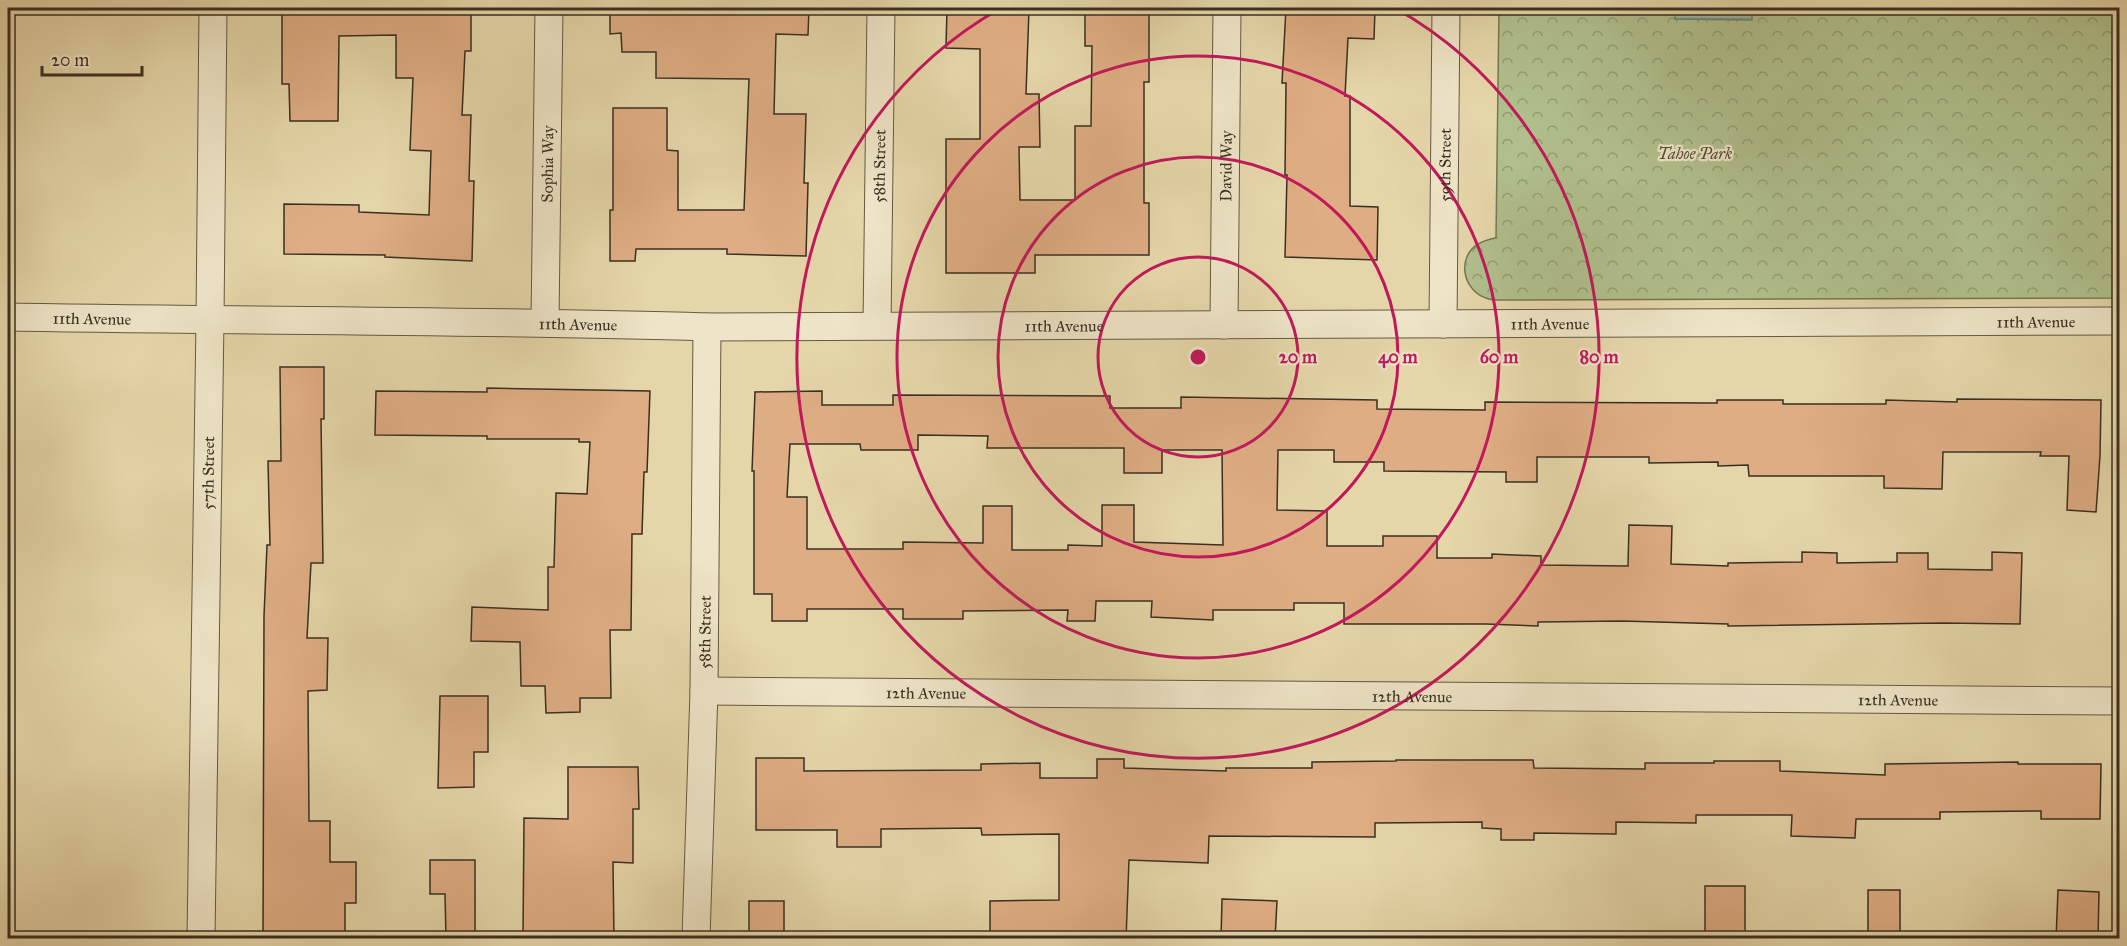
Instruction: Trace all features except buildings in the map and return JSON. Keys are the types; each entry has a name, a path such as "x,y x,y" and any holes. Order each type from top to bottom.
{"street":[{"name":"57th Street","path":"201,939 213,8"},
{"name":"Sophia Way","path":"545,322 549,8"},
{"name":"58th Street","path":"877,325 881,8"},
{"name":"David Way","path":"1224,325 1227,8"},
{"name":"59th Street","path":"1443,324 1446,8"},
{"name":"11th Avenue","path":"8,317 210,321 545,322 707,327 2120,321"},
{"name":"58th Street","path":"696,939 704,691 707,327"},
{"name":"12th Avenue","path":"704,691 2120,701"}],"green space":[{"name":"Tahoe Park","path":"1499,8 2119,8 2119,298 1492,300 1486,298 1472,288 1465,273 1465,265 1471,250 1480,243 1496,238"}],"water":[{"path":"1675,8 1752,8 1752,20 1675,19"}]}
